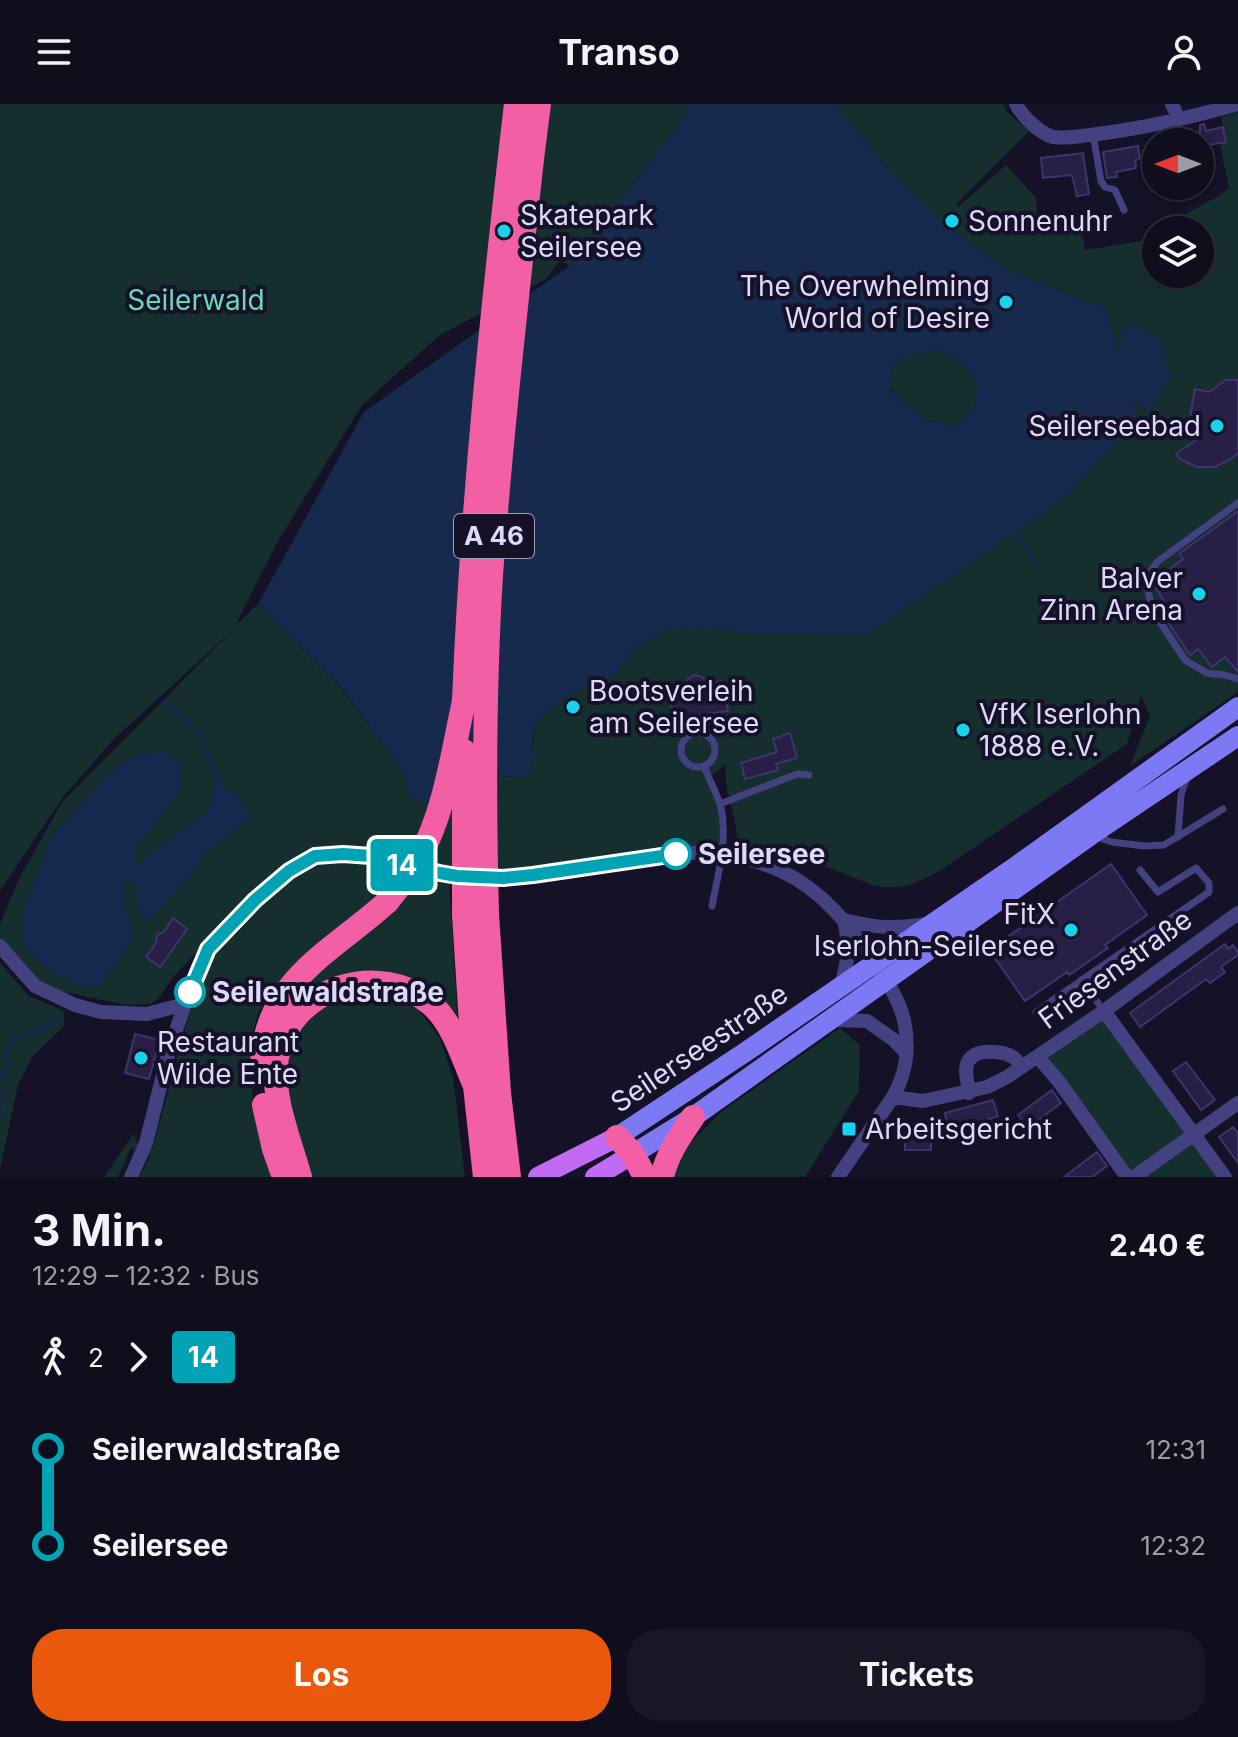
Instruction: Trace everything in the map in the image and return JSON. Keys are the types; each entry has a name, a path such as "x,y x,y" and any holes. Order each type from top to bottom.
{"highway":[{"name":"A 46","path":"485,1177 475,1086 476,914 491,578 513,340 521,157 516,104"},
{"name":"A 46","path":"508,1170 476,914 464,701 467,609 480,451 521,157 539,104"},
{"path":"284,1177 264,1109 262,1052 269,1023 298,975 387,902 418,861 435,823 464,701"},
{"path":"300,1177 280,1106 275,1078 277,1056 290,1025 318,995 363,981 390,984 414,992 433,1006 449,1025 475,1086"},
{"path":"662,1177 674,1145 693,1117"},
{"path":"624,1158 645,1177"}],"main road":[{"name":"Seilerseestraße","path":"538,1177 624,1158 744,1053 1015,867 1238,707"},
{"name":"Seilerseestraße","path":"595,1177 693,1117 1091,835 1238,736"}],"street":[{"path":"1016,104 1020,112 1051,136 1060,138 1137,129 1238,104"},
{"path":"1172,104 1179,120"},
{"path":"131,1177 146,1143 169,1051 208,949 255,900 289,871 315,856 343,854 371,856 424,871 457,876 503,878 678,853 722,854 762,864 817,893 844,920 897,1000 904,1021 906,1054 901,1083 838,1177"},
{"name":"Friesenstraße","path":"893,1097 923,1101 987,1087 1038,1057 1238,913"},
{"path":"844,920 896,929 934,922"},
{"path":"842,984 849,950 844,920"},
{"path":"0,946 35,986 75,1005 101,1012 147,1014 185,1004"},
{"path":"1104,1011 1225,1177"},
{"path":"831,1020 867,1021 894,1040 906,1054"},
{"path":"969,1093 969,1060 978,1053 992,1052 1012,1057 1022,1067"},
{"path":"1038,1057 1127,1177"},
{"path":"1134,1177 1238,1103"}],"lane":[{"path":"1093,134 1101,181 1105,187 1115,190 1124,210"},
{"path":"1238,503 1157,562 1149,574 1148,590 1152,610 1185,660 1207,673 1238,679"},
{"path":"696,733 708,736 715,747 714,757 704,766 690,765 683,757 683,743 696,733"},
{"path":"704,766 720,804 723,835 712,906"},
{"path":"1178,837 1181,795 1189,770"},
{"path":"720,804 797,774 809,775"},
{"path":"1091,835 1112,842 1164,845 1223,809"},
{"path":"1036,1012 1209,892 1209,883 1196,868 1158,892 1140,870"},
{"path":"1081,980 1104,1011"}],"green space":[{"name":"Seilerwald","path":"0,104 689,104 678,125 569,266 561,260 546,279 440,335 362,405 278,541 235,626 258,604 338,684 405,774 410,798 490,775 509,777 529,772 535,721 572,693 614,676 637,646 675,627 741,633 1131,394 1146,412 1118,351 1107,309 1008,270 944,224 899,181 834,104 1003,104 1007,112 1029,131 956,204 958,207 1006,165 1036,198 1037,222 1080,222 1085,250 1142,241 1142,288 1214,288 1214,216 1185,216 1229,188 1220,144 1227,142 1221,117 1238,112 1238,692 1130,766 1150,716 1141,695 1127,744 941,870 910,885 894,887 875,886 786,851 738,845 726,782 726,764 707,779 720,812 721,851 505,875 315,853 233,914 151,1004 126,1005 35,986 0,946 0,924 18,881 62,802 233,630 114,739 63,797 0,891"},
{"path":"933,349 961,362 977,384 975,407 956,426 930,421 889,388 892,368 902,358"},
{"path":"339,859 367,861 396,870 366,906 305,954 278,982 258,1014 250,1044 250,1073 254,1111 274,1177 140,1177 150,1154 131,1148 118,1177 104,1177 134,1133 137,1143 152,1150 190,1012 215,953 254,908 291,876 315,863"},
{"path":"418,873 449,878 459,1041 453,1022 371,977 269,1041 286,998"},
{"path":"0,963 29,996 64,1011 64,1026 33,1056 18,1085 0,1169"},
{"path":"362,993 389,994 417,1008 440,1038 453,1077 465,1177 310,1177 283,1082 294,1029 333,998"},
{"path":"1103,1014 1220,1177 1130,1177 1043,1057"},
{"path":"840,1028 860,1045 859,1091 805,1177 675,1177 676,1157 721,1112"}],"water":[{"path":"689,104 834,104 899,181 944,224 1008,270 1107,309 1118,349 1123,329 1131,322 1160,339 1171,378 1147,413 1132,396 1137,416 1129,429 1063,499 867,635 741,633 675,627 637,646 614,676 572,693 535,721 532,748 537,755 533,757 524,778 490,775 455,808 410,798 405,774 339,684 258,604 364,412 569,266 678,125","holes":["933,349 961,362 977,384 975,407 956,426 930,421 889,389 892,368 902,358"]},
{"path":"158,751 171,755 179,762 182,772 180,791 136,849 133,861 141,864 148,855 206,812 214,794 215,773 219,772 226,794 238,794 251,817 206,852 189,877 149,920 138,908 135,883 126,881 126,907 134,931 123,954 102,984 94,988 82,987 46,968 27,949 21,934 21,918 51,837 108,775 133,757"}],"building":[{"path":"1223,127 1226,142 1214,144 1214,129"},
{"path":"1138,146 1140,159 1135,160 1136,168 1116,172 1117,177 1107,178 1103,152"},
{"path":"1083,153 1089,194 1077,196 1072,175 1043,178 1041,158"},
{"name":"Seilerseebad","path":"1226,380 1238,380 1238,453 1215,467 1196,467 1176,454 1196,440 1194,422 1190,418 1195,389 1209,392"},
{"name":"Balver Zinn Arena","path":"1238,511 1238,672 1225,657 1212,667 1198,649 1190,655 1160,610 1166,604 1155,587 1155,580 1183,559 1179,554"},
{"path":"694,675 702,677 708,684 722,681 728,711 674,721 669,691 683,688"},
{"path":"790,733 797,758 776,764 778,770 745,779 741,763 777,752 773,739"},
{"name":"FitX Iserlohn-Seilersee","path":"1111,864 1147,915 1105,945 1108,948 1025,1001 989,950"},
{"path":"173,918 187,929 160,967 146,957 156,943 157,935 164,932"},
{"path":"1225,944 1228,949 1233,945 1238,955 1221,967 1225,972 1210,983 1206,979 1140,1027 1130,1013"},
{"path":"135,1034 160,1040 149,1079 125,1073"},
{"path":"1186,1062 1215,1100 1201,1110 1173,1071"},
{"path":"1052,1090 1061,1103 1028,1128 1018,1115"},
{"path":"993,1100 998,1116 948,1129 945,1113"},
{"path":"1233,1127 1238,1133 1238,1163 1219,1137"},
{"path":"905,1134 931,1134 931,1150 905,1150"},
{"path":"1097,1152 1107,1166 1092,1177 1064,1177"}],"waterway":[{"path":"1015,533 1038,563"},
{"path":"164,702 200,732 215,773"},
{"path":"0,1077 9,1063 6,1055 10,1041 48,1026 55,1018"},
{"path":"0,1094 5,1111 0,1112"}],"bus line":[{"name":"14","path":"190,992 208,949 255,900 289,871 315,856 371,856 424,871 503,878 676,854"}],"place":[{"name":"Sonnenuhr","path":"952,221"},
{"name":"Skatepark Seilersee","path":"504,231"},
{"name":"The Overwhelming World of Desire","path":"1006,302"},
{"name":"Seilerseebad","path":"1217,426"},
{"name":"Balver Zinn Arena","path":"1199,594"},
{"name":"Bootsverleih am Seilersee","path":"573,707"},
{"name":"VfK Iserlohn 1888 e.V.","path":"963,730"},
{"name":"Seilersee","path":"676,854"},
{"name":"FitX Iserlohn-Seilersee","path":"1071,930"},
{"name":"Seilerwaldstraße","path":"190,992"},
{"name":"Restaurant Wilde Ente","path":"141,1058"},
{"name":"Arbeitsgericht","path":"849,1129"}]}
